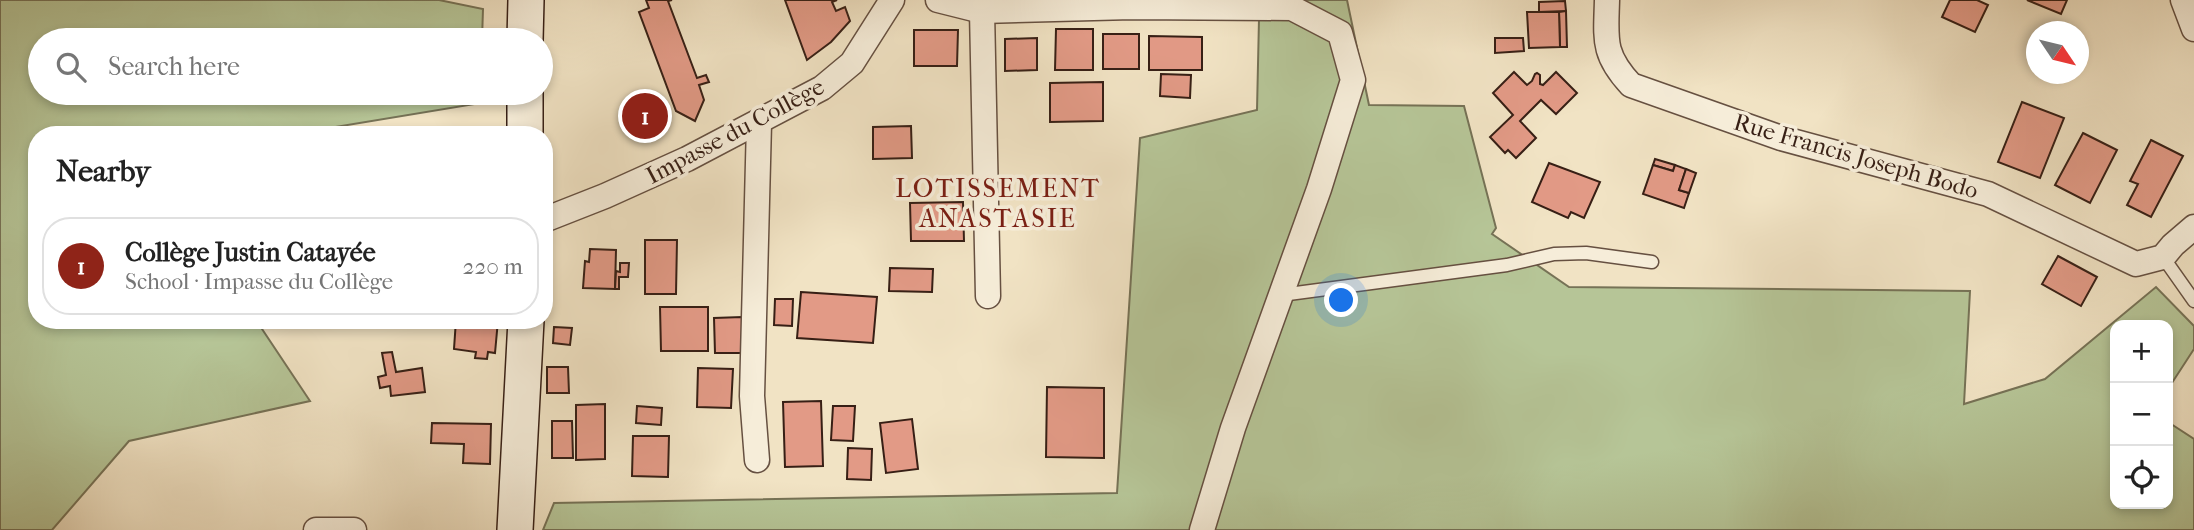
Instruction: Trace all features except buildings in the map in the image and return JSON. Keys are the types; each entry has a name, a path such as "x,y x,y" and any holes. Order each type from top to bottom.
{"main road":[{"path":"526,0 526,28"},
{"path":"525,105 525,126"},
{"path":"515,530 526,329"}],"street":[{"name":"Impasse du Collège","path":"553,216 676,164 822,88 852,63 892,0"},
{"path":"938,0 982,11 1132,7 1292,8 1340,33 1353,80 1233,428 1202,530"},
{"name":"Rue Francis Joseph Bodo","path":"1607,0 1606,47 1617,70 1631,85 1781,138 1988,194 2136,264 2163,257"},
{"path":"2183,0 2194,29"},
{"path":"982,11 988,296"},
{"path":"757,460 752,396 759,122"},
{"path":"2163,257 2173,244 2194,227"},
{"path":"316,530 354,530"}],"lane":[{"path":"1281,295 1495,267 1554,254 1586,253 1652,262"},
{"path":"2163,257 2194,300"}],"green space":[{"path":"0,0 439,0 483,9 482,28 28,28 28,105 469,105 342,126 28,126 28,329 262,329 310,401 129,441 52,530 0,530"},
{"path":"1239,0 1347,0 1369,105 1464,106 1496,228 1492,234 1569,287 1970,291 1964,404 2045,379 2110,325 2110,509 2173,509 2173,425 2194,439 2194,530 543,530 554,503 1117,493 1140,138 1257,110 1259,19"},
{"path":"2156,287 2194,326 2194,349 2173,381 2173,320 2116,320"}],"place":[{"name":"Collège Justin Catayée","path":"645,116"}],"district":[{"name":"LOTISSEMENT ANASTASIE","path":"998,203"}]}
